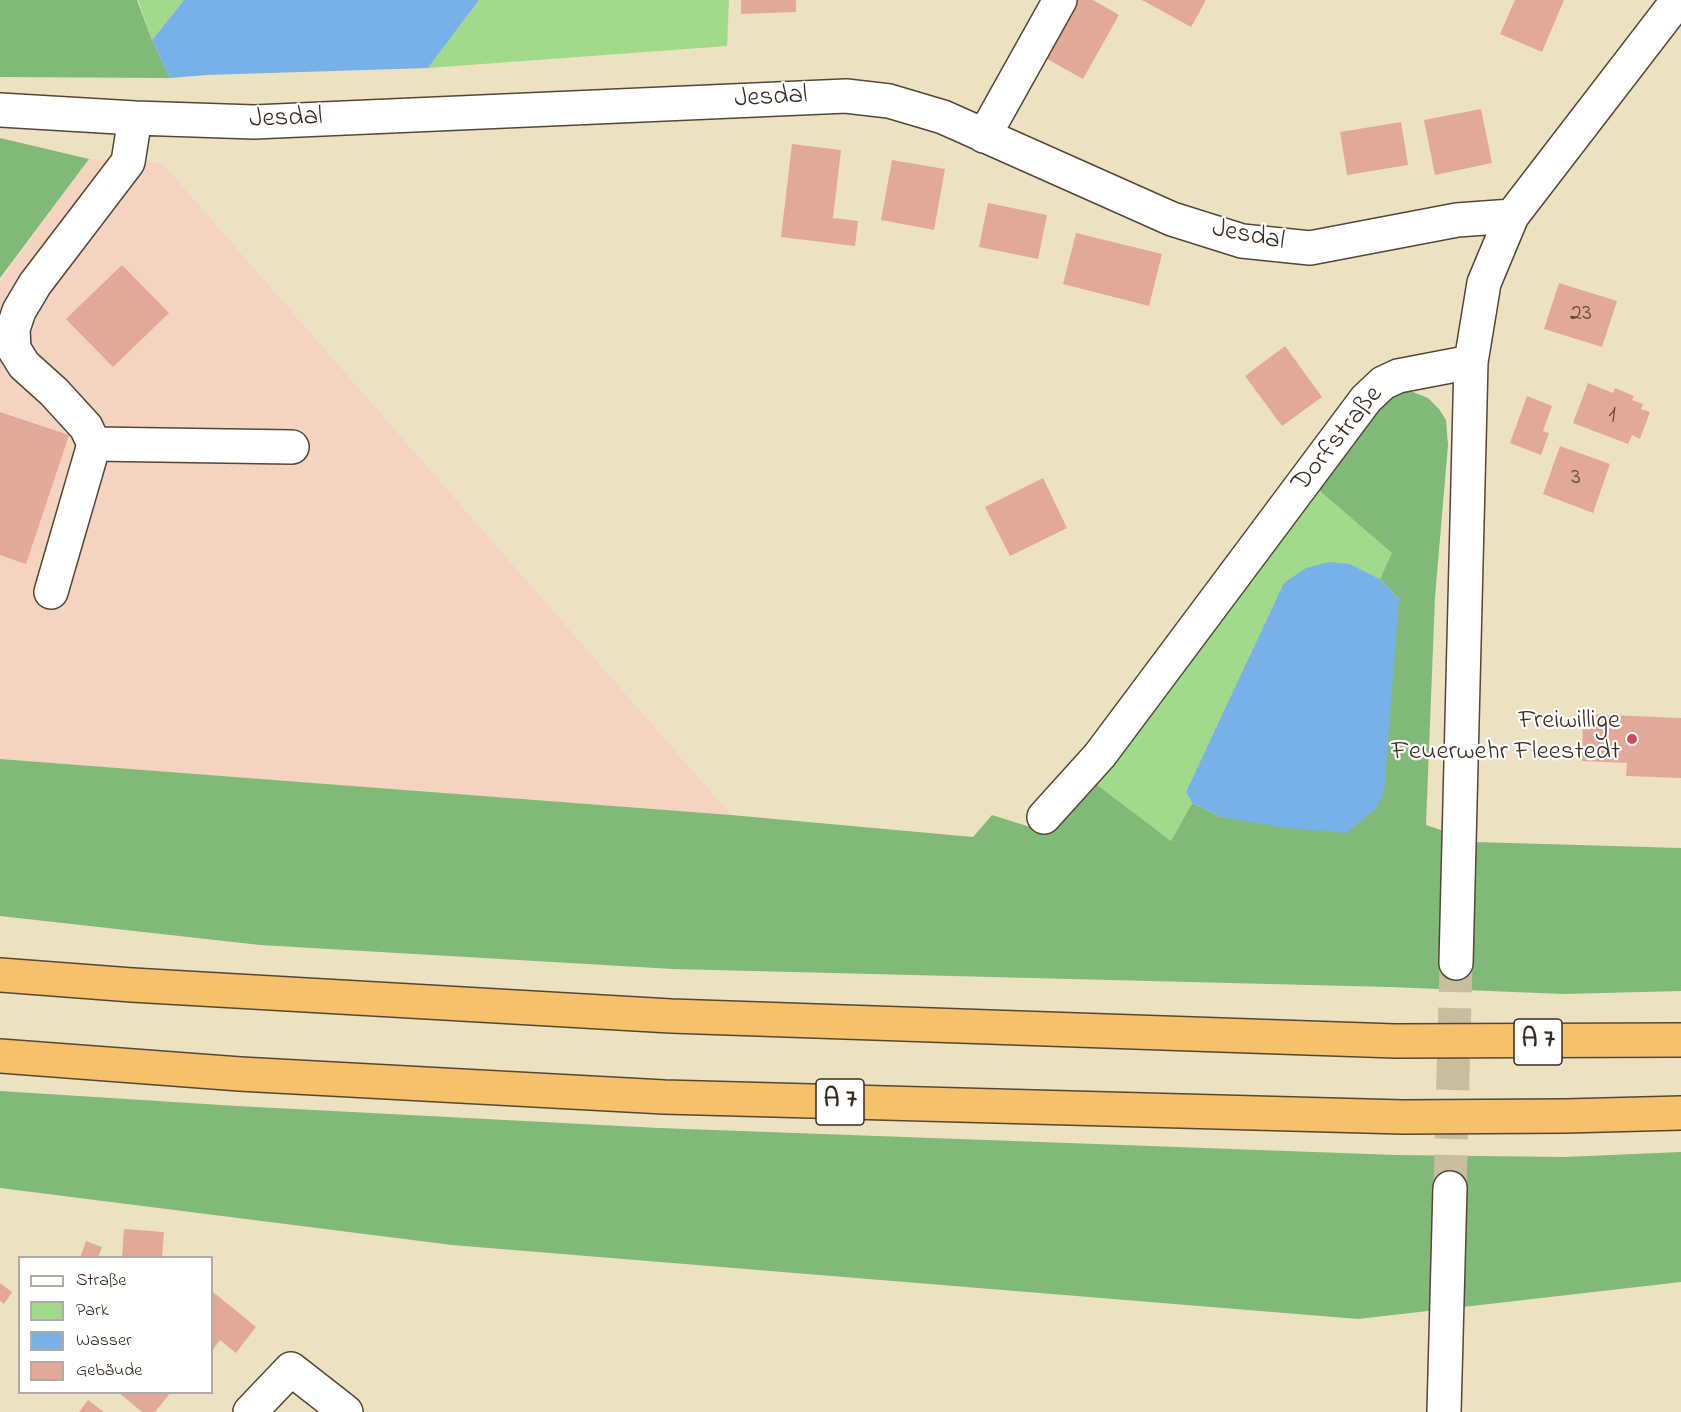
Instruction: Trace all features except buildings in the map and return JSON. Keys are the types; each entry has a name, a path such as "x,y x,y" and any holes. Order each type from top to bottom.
{"highway":[{"path":"0,965 67,980"},
{"name":"A 7","path":"0,975 682,1017 1395,1041 1681,1040"},
{"name":"A 7","path":"0,1056 240,1074 664,1097 1403,1117 1681,1113"}],"street":[{"path":"984,136 1060,0"},
{"path":"1456,963 1471,362 1484,283 1512,216 1678,0"},
{"name":"Jesdal","path":"0,110 254,122 846,96 889,101 943,117 1172,219 1242,241 1310,248 1457,220 1512,216"},
{"path":"51,592 94,444 86,427 54,392 24,365 14,349 13,329 19,310 35,284 128,162 135,118"},
{"name":"Dorfstraße","path":"1044,818 1100,755 1366,399 1383,383 1398,376 1471,362"},
{"path":"94,444 292,447"},
{"path":"1444,1412 1450,1188"},
{"path":"250,1412 291,1369 346,1412"}],"shaded area":[{"path":"89,159 162,163 731,815 0,759 0,282"}],"green space":[{"path":"0,0 137,0 170,78 0,77"},
{"path":"138,0 184,0 152,40"},
{"path":"479,0 729,0 727,46 428,68"},
{"path":"0,138 89,159 0,278"},
{"path":"1397,391 1413,392 1428,398 1439,409 1446,420 1448,445 1435,597 1426,825 1476,842 1681,848 1681,991 1564,994 1389,987 673,969 260,945 0,916 0,759 731,815 973,837 992,815 1046,832 1092,781 1171,841 1192,803 1221,817 1399,599 1380,579 1392,553 1313,485 1370,410"},
{"path":"1313,485 1393,553 1380,579 1350,564 1223,716 1186,792 1192,803 1171,841 1092,781"},
{"path":"0,1091 659,1128 1396,1155 1564,1157 1681,1152 1681,1282 1358,1319 452,1245 0,1188"}],"water":[{"path":"184,0 479,0 428,68 170,78 152,40"},
{"path":"1329,562 1350,564 1380,579 1399,599 1384,791 1377,808 1346,833 1288,828 1221,817 1192,803 1186,792 1284,583 1306,568"}],"tunnel":[{"path":"1450,1188 1456,963"}],"place":[{"name":"Freiwillige Feuerwehr Fleestedt","path":"1632,739"}]}
